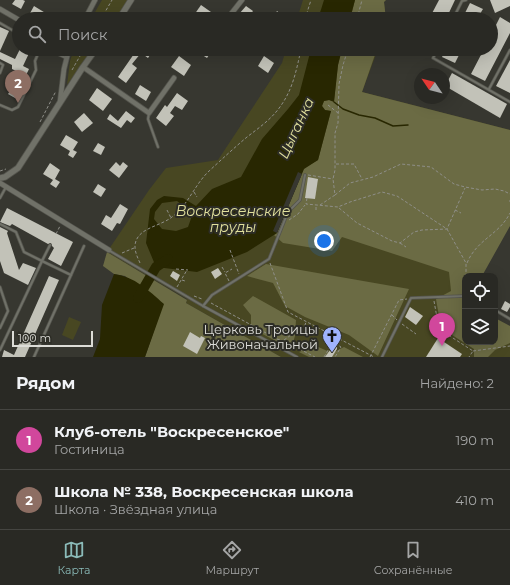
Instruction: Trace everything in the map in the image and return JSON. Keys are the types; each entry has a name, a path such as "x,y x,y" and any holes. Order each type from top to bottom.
{"street":[{"path":"89,12 95,0"},
{"path":"123,12 131,0"},
{"path":"233,12 242,0"},
{"path":"0,9 12,16"},
{"path":"60,103 68,56"},
{"path":"0,178 5,177 18,168 91,56"},
{"path":"83,67 149,113 174,78"},
{"path":"0,183 109,250"}],"lane":[{"path":"456,12 462,1 466,0"},
{"path":"0,23 12,30"},
{"path":"489,90 510,50"},
{"path":"0,105 12,110 18,107 36,70 35,61 37,56"},
{"path":"61,56 67,59"},
{"path":"434,56 433,58 510,102"},
{"path":"0,63 3,65 0,73"},
{"path":"149,113 148,119 158,147"},
{"path":"203,306 212,295 269,259 288,212 300,200 304,175"},
{"path":"0,198 6,187"},
{"path":"0,224 16,232 24,252 71,275"},
{"path":"0,350 50,245"},
{"path":"34,357 84,246"},
{"path":"109,250 203,306 297,357"},
{"path":"0,287 8,311 0,328"},
{"path":"382,357 411,298 462,296"},
{"path":"498,312 510,319"}],"path":[{"path":"105,12 112,0"},
{"path":"307,12 311,0"},
{"path":"359,12 362,0"},
{"path":"72,70 80,56"},
{"path":"146,231 171,218 183,207 208,173 246,138 260,128 283,103 294,77 299,56"},
{"path":"335,195 333,179 335,164 335,133 340,84 346,56"},
{"path":"37,128 56,91"},
{"path":"328,105 338,113"},
{"path":"335,164 354,164 362,180"},
{"path":"320,206 350,183 373,177 401,164 431,167 454,184 482,190 496,189 510,194"},
{"path":"0,171 11,168"},
{"path":"304,175 333,179"},
{"path":"446,229 465,187"},
{"path":"194,192 197,197"},
{"path":"306,204 338,207 382,192 397,196 428,215 446,229 466,263"},
{"path":"283,224 298,214 306,204 307,198"},
{"path":"316,205 316,210"},
{"path":"338,207 357,224 406,247"},
{"path":"167,210 171,218"},
{"path":"455,210 461,213"},
{"path":"466,273 466,263 475,247 506,222 510,214 506,213"},
{"path":"56,234 63,222"},
{"path":"400,243 414,232 422,230 446,229"},
{"path":"127,257 121,253 134,248"},
{"path":"230,250 240,277"},
{"path":"269,259 288,312 374,357"},
{"path":"134,261 140,265"},
{"path":"222,267 230,283"},
{"path":"176,269 187,270 176,289"},
{"path":"225,273 232,270"},
{"path":"177,280 185,281"},
{"path":"434,297 439,329 473,351 510,346"},
{"path":"371,356 399,300 411,298"},
{"path":"392,314 399,322 416,334"},
{"path":"284,340 307,322"},
{"path":"324,357 333,342 341,347 335,357"},
{"path":"469,357 473,351"}],"shaded area":[{"path":"102,0 129,0 121,12 95,12"},
{"path":"303,0 386,0 384,2 385,12 299,12"},
{"path":"355,0 386,0 384,2 385,12 352,12"},
{"path":"72,56 88,56 67,85"},
{"path":"284,56 375,56 362,92 510,130 510,226 468,273 462,273 462,345 498,345 498,339 510,326 510,357 281,357 186,303 187,299 107,252 149,190 166,168 218,160 282,63"},
{"path":"340,56 375,56 362,92 510,130 510,226 484,273 462,273 462,341 441,328 436,299 451,291 449,272 342,237 332,251 283,243 274,235 277,233 304,168 318,160 331,111 325,110 322,106 324,101 334,101"},
{"path":"107,252 187,300 186,303 281,357 145,357 163,304 125,276 114,274 103,266"},
{"path":"266,264 409,289 378,356 349,335 305,317 285,306 273,283 247,276"},
{"path":"253,296 296,320 295,336 291,349 251,328 251,315 243,305"},
{"path":"69,317 81,322 73,340 62,335"},
{"path":"498,320 510,326 510,343 495,350 488,357 474,357 474,349 468,345 498,345"},
{"path":"316,346 332,353 344,347 363,357 309,357 299,352"}],"water":[{"path":"324,0 355,0 352,12 320,12"},
{"name":"Воскресенские пруды","path":"309,56 340,56 334,102 329,100 324,101 322,106 325,110 331,111 318,160 304,169 277,233 247,252 197,272 156,267 146,243 150,209 157,200 164,196 183,198 196,206 212,189 241,177 262,139 299,95","holes":["177,201 193,213 188,227 176,231 162,229 154,219 155,212 162,203"]},
{"path":"114,274 135,281 164,304 145,357 93,357 100,339 102,305"}],"pier":[{"path":"298,172 302,174 277,233 273,231"}],"building":[{"path":"15,0 25,1 21,9 12,4"},
{"path":"439,0 455,0 449,12 433,12"},
{"path":"490,0 510,0 510,6 495,12"},
{"path":"470,3 483,9 481,12 466,12"},
{"path":"201,5 211,12 196,12"},
{"path":"34,6 44,12 31,12"},
{"path":"246,6 253,11 252,12 241,12"},
{"path":"500,17 510,23 510,33 485,81 471,74 480,56 498,56 498,21"},
{"path":"0,27 9,31 0,51"},
{"path":"0,52 15,59 16,56 28,56 23,66 29,69 15,98 8,94 10,91 7,90 16,71 12,69 12,65 0,59"},
{"path":"133,56 139,56 132,64 137,68 126,83 118,77"},
{"path":"179,56 191,65 184,76 171,67"},
{"path":"264,56 274,63 268,73 258,66"},
{"path":"442,56 458,56 455,63"},
{"path":"510,60 510,93 496,86"},
{"path":"452,73 507,104 500,118 450,89 450,77"},
{"path":"140,85 151,92 146,101 135,94"},
{"path":"97,88 112,99 103,111 89,100"},
{"path":"177,93 188,101 182,110 175,106 170,113 174,116 166,126 156,118 165,105 167,107"},
{"path":"126,111 135,118 131,123 127,120 121,128 107,119 110,114 118,121"},
{"path":"84,113 93,123 82,132 74,122"},
{"path":"66,135 78,142 73,150 77,152 73,158 68,155 70,151 60,145"},
{"path":"98,143 105,147 101,155 93,151"},
{"path":"116,162 120,166 123,162 128,166 119,178 109,170"},
{"path":"50,163 60,170 55,179 60,182 56,188 50,184 53,180 43,174"},
{"path":"308,177 318,179 315,199 305,198"},
{"path":"98,184 106,189 101,197 93,192"},
{"path":"120,204 128,209 120,224 117,223 112,231 101,224 106,215 111,218"},
{"path":"7,208 73,242 61,266 48,259 54,248 51,243 48,244 12,224 10,226 0,222"},
{"path":"0,227 8,231 7,233 19,270 23,263 36,268 28,285 4,273 0,261"},
{"path":"218,268 222,274 215,279 211,272"},
{"path":"173,271 180,275 177,281 170,276"},
{"path":"49,276 59,280 25,357 2,357 4,350 14,355"},
{"path":"505,301 510,304 507,312 501,309"},
{"path":"410,307 423,316 416,325 405,317"},
{"path":"190,332 200,338 201,336 205,338 197,354 183,346"},
{"path":"438,338 462,354 460,357 426,357"},
{"name":"Церковь Троицы Живоначальной","path":"333,346 337,346 337,349 332,357 325,357"}],"waterway":[{"path":"334,102 343,109 359,115 375,118 393,126 408,125"},
{"name":"Цыганка","path":"138,298 156,267 168,259"}],"place":[{"name":"Школа № 338, Воскресенская школа","path":"18,103"},
{"name":"Клуб-отель \"Воскресенское\"","path":"442,346"},
{"name":"Церковь Троицы Живоначальной","path":"332,353"}]}
